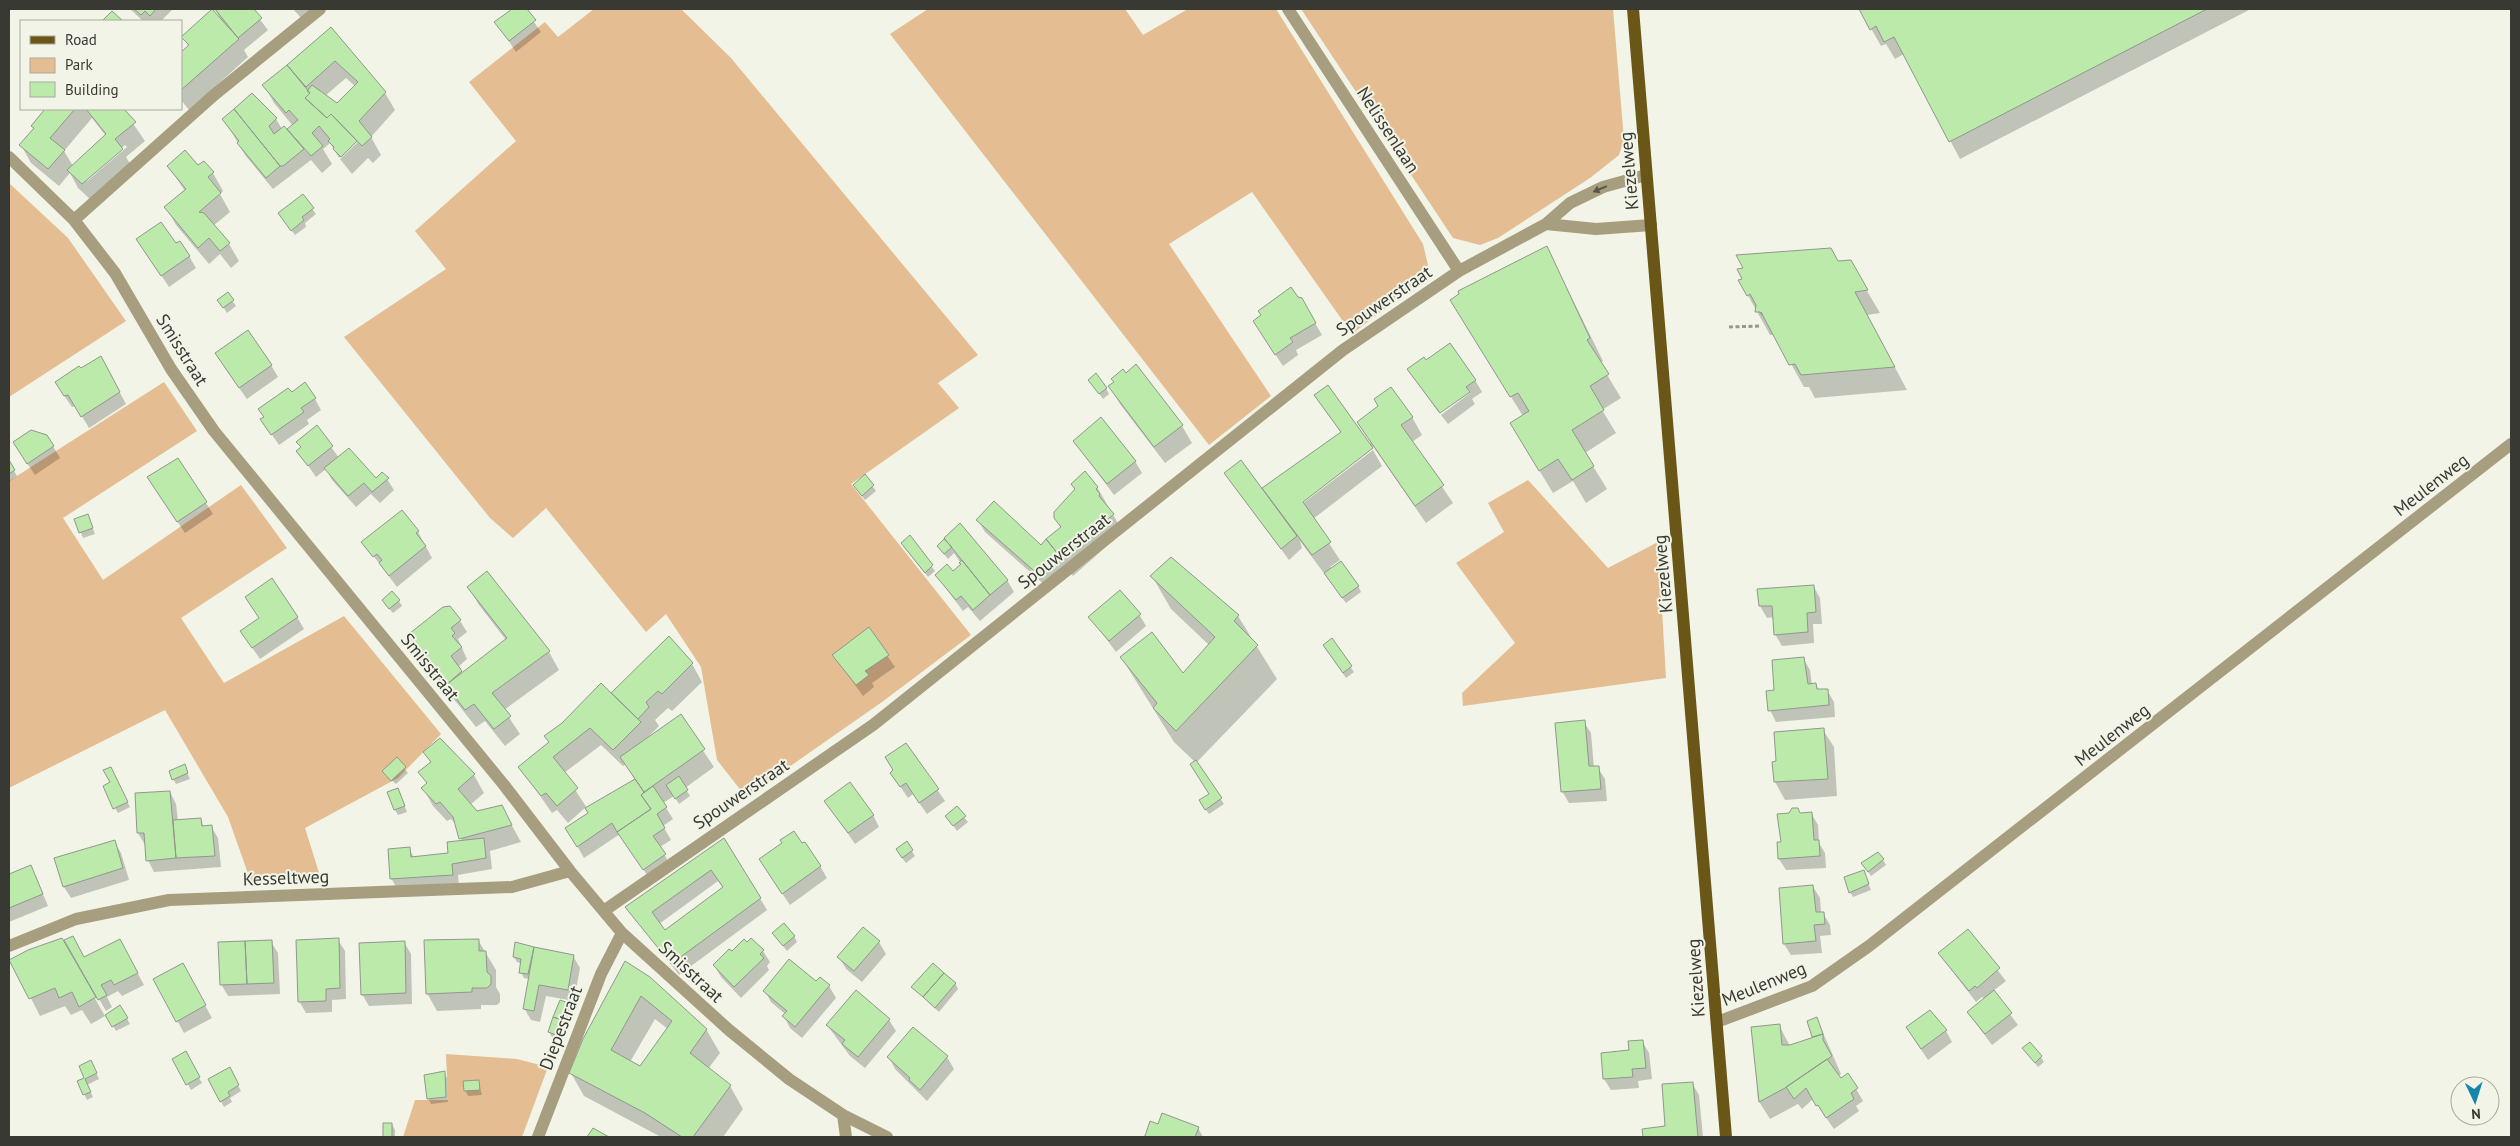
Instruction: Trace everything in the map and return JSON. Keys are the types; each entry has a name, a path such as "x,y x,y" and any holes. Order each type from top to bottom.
{"main road":[{"name":"Kiezelweg","path":"1633,9 1710,920 1726,1137"}],"street":[{"path":"74,220 214,95 320,9"},
{"name":"Nelissenlaan","path":"1288,9 1459,271"},
{"name":"Smisstraat","path":"9,157 74,220 115,273 171,369 214,431 504,785 570,871 605,910 622,933 729,1030 789,1079 843,1114 887,1137"},
{"name":"Spouwerstraat","path":"605,910 873,725 1343,350 1459,271 1546,224 1570,203 1603,187 1646,175"},
{"path":"1546,224 1596,229 1651,225"},
{"name":"Meulenweg","path":"1717,1022 1812,986 1869,946 2511,444"},
{"name":"Kesseltweg","path":"9,946 76,919 169,900 512,887 570,871"},
{"name":"Diepestraat","path":"538,1137 601,974 622,933"},
{"path":"843,1114 846,1137"}],"path":[{"path":"1729,327 1761,326"}],"green space":[{"path":"594,9 681,9 731,58 978,355 938,383 959,408 851,484 971,635 882,702 746,797 717,760 701,667 666,614 646,632 546,508 513,538 490,518 344,337 446,269 415,231 516,141 469,82 545,22 558,37"},
{"path":"928,9 1125,9 1143,35 1188,9 1276,9 1423,244 1428,265 1418,283 1352,334 1252,192 1169,244 1271,396 1209,445 890,34"},
{"path":"1301,9 1613,9 1624,140 1619,155 1590,178 1498,238 1480,245 1453,238"},
{"path":"9,183 68,238 126,321 9,397"},
{"path":"164,382 197,431 63,518 103,580 241,485 287,548 181,618 224,683 344,616 441,734 398,778 305,828 321,879 251,882 228,817 165,710 9,788 9,481"},
{"path":"1528,480 1608,568 1658,542 1666,678 1463,706 1462,693 1515,643 1456,563 1504,532 1488,503"},
{"path":"446,1054 517,1059 548,1067 522,1137 403,1137 415,1100 448,1100"}],"building":[{"path":"134,9 156,9 150,16 145,11 141,15"},
{"path":"212,9 239,39 182,89 182,51 189,45 182,36"},
{"path":"215,9 254,9 262,18 238,38"},
{"path":"512,9 527,9 536,20 509,41 494,22"},
{"path":"1859,9 2207,9 1949,142 1894,37 1884,42 1876,26 1870,30"},
{"path":"112,11 122,20 103,20"},
{"path":"331,27 386,92 359,121 372,137 362,146 331,114 327,118 305,98 310,93 307,91 312,85 337,103 358,82 335,61 306,87 287,65"},
{"path":"287,65 310,93 305,98 327,118 331,114 357,141 341,157 333,149 334,147 328,141 330,139 319,126 312,133 323,146 311,156 287,129 298,120 289,110 286,113 262,85"},
{"path":"252,93 277,118 269,126 274,134 284,126 304,149 283,166 280,166 234,109"},
{"path":"234,109 280,166 266,178 237,143 239,141 222,119"},
{"path":"44,110 74,110 50,138 65,150 48,169 19,145 34,128 31,126"},
{"path":"87,110 125,110 136,122 115,139 123,149 82,184 67,170 106,134"},
{"path":"185,150 198,165 204,161 214,172 208,177 221,193 199,212 204,213 230,243 220,251 209,238 198,248 164,207 186,189 167,166"},
{"path":"303,194 314,208 302,217 304,220 291,231 278,213"},
{"path":"161,222 176,243 180,241 190,256 161,276 136,239"},
{"path":"1547,246 1590,338 1587,340 1609,374 1590,386 1604,410 1572,430 1594,466 1572,480 1558,459 1539,471 1510,423 1529,411 1518,393 1510,397 1450,300 1459,294 1458,291"},
{"path":"1831,248 1838,261 1851,260 1868,290 1855,292 1895,367 1801,375 1795,364 1789,365 1761,312 1762,315 1760,312 1755,312 1756,305 1750,294 1747,296 1738,280 1742,279 1737,269 1743,268 1736,255"},
{"path":"1291,287 1298,297 1302,298 1316,323 1290,338 1293,342 1275,355 1253,321 1261,315 1258,311"},
{"path":"228,292 234,300 223,308 217,300"},
{"path":"248,330 272,365 239,388 215,353"},
{"path":"1450,343 1476,380 1466,387 1470,392 1440,413 1407,369 1424,357 1426,360"},
{"path":"101,356 120,392 81,417 68,395 64,396 55,382 79,366 81,368"},
{"path":"1136,364 1183,425 1154,447 1108,386 1114,382 1111,379 1123,369 1126,373"},
{"path":"1096,373 1107,388 1099,394 1088,380"},
{"path":"305,382 316,398 301,408 304,412 271,435 260,419 264,417 258,409 288,388 292,392"},
{"path":"1328,385 1373,448 1303,502 1331,542 1312,555 1262,488 1341,432 1314,395"},
{"path":"1391,387 1413,417 1401,425 1444,485 1415,506 1357,422 1378,406 1374,399"},
{"path":"1101,417 1136,461 1107,484 1073,441"},
{"path":"317,425 333,446 308,466 296,451 301,447 296,442"},
{"path":"31,430 47,435 54,446 27,464 13,442"},
{"path":"349,448 376,478 382,472 389,478 372,492 364,483 348,496 324,468"},
{"path":"178,458 207,502 177,522 147,477"},
{"path":"9,460 15,470 9,474"},
{"path":"1241,460 1297,536 1281,549 1224,473"},
{"path":"1085,471 1098,487 1096,489 1100,494 1099,496 1114,514 1062,559 1046,539 1061,527 1054,518 1054,512 1075,489 1071,484"},
{"path":"865,474 874,485 862,496 853,485"},
{"path":"994,501 1041,545 1046,539 1062,559 1041,577 976,520"},
{"path":"402,510 419,531 416,533 426,546 389,576 379,563 382,560 377,554 373,557 361,542"},
{"path":"88,514 93,528 79,533 74,519"},
{"path":"960,523 1008,580 990,595 944,538"},
{"path":"910,535 933,565 925,573 901,543"},
{"path":"944,539 952,547 944,554 937,546"},
{"path":"1171,557 1239,615 1234,621 1258,645 1176,731 1153,708 1157,703 1120,657 1152,632 1183,673 1215,637 1150,576"},
{"path":"962,560 990,595 973,610 961,596 956,600 935,575 947,564 953,571 961,564 959,563"},
{"path":"1341,561 1359,586 1342,598 1324,573"},
{"path":"487,571 550,651 492,693 511,716 494,729 474,704 465,710 446,685 507,638 467,587"},
{"path":"272,578 298,617 252,648 240,631 259,618 245,597"},
{"path":"1814,585 1816,612 1807,613 1808,632 1774,635 1772,606 1759,606 1757,589"},
{"path":"1120,590 1141,614 1109,641 1088,617"},
{"path":"392,591 400,600 389,609 382,600"},
{"path":"450,606 461,620 451,628 455,633 452,636 462,647 451,656 462,671 445,686 405,637 443,607"},
{"path":"869,627 889,655 865,671 869,675 856,685 832,655"},
{"path":"669,636 693,663 662,694 658,691 646,702 649,707 638,719 611,693"},
{"path":"1332,638 1352,666 1343,673 1323,645"},
{"path":"1804,657 1808,684 1816,683 1817,689 1828,689 1829,705 1768,711 1766,691 1774,690 1772,660"},
{"path":"601,683 641,722 613,750 590,728 553,757 578,788 557,806 546,793 541,796 518,767 549,742 544,736 562,723"},
{"path":"681,714 705,749 644,792 620,757"},
{"path":"1585,720 1589,766 1599,766 1601,789 1561,792 1555,723"},
{"path":"1824,728 1828,779 1774,782 1772,762 1776,761 1774,732"},
{"path":"440,738 475,774 458,789 477,811 502,805 512,825 459,839 453,817 440,802 436,804 421,788 427,783 418,772 431,762 423,752"},
{"path":"906,743 939,789 919,803 906,783 900,787 890,773 893,770 885,757"},
{"path":"397,757 406,767 391,781 382,771"},
{"path":"1196,760 1222,798 1205,810 1199,800 1209,794 1190,764"},
{"path":"185,764 188,773 172,780 169,771"},
{"path":"111,767 128,802 113,809 103,786 110,782 103,770"},
{"path":"679,776 688,790 675,799 666,785"},
{"path":"635,779 644,792 641,795 651,809 617,832 612,823 577,847 565,828 588,813 585,808"},
{"path":"850,782 874,815 848,833 824,801"},
{"path":"653,786 667,807 657,814 665,828 653,836 666,854 643,870 617,832 651,809 641,795"},
{"path":"398,788 405,806 394,810 387,792"},
{"path":"170,791 176,858 146,861 144,833 137,833 135,793"},
{"path":"957,806 966,816 953,826 945,816"},
{"path":"1792,808 1798,808 1800,813 1812,812 1814,840 1819,840 1820,856 1778,859 1777,842 1781,842 1777,814 1789,813"},
{"path":"201,818 202,826 212,825 215,856 176,858 173,820"},
{"path":"794,831 802,843 805,842 821,866 782,894 759,859 782,843 780,840"},
{"path":"484,838 486,858 452,864 453,875 390,879 388,849 410,847 411,857 448,853 447,842"},
{"path":"724,838 761,898 671,964 625,907","holes":["711,870 723,887 665,930 652,912"]},
{"path":"115,840 123,868 63,887 54,858"},
{"path":"907,841 913,850 902,858 896,849"},
{"path":"1878,852 1884,859 1868,872 1861,863"},
{"path":"31,865 43,894 9,908 9,874"},
{"path":"1864,870 1869,884 1849,893 1844,877"},
{"path":"1813,885 1816,912 1824,912 1825,924 1814,925 1816,941 1783,944 1779,888"},
{"path":"784,923 795,936 783,946 772,933"},
{"path":"863,927 880,941 854,971 837,957"},
{"path":"1968,929 2000,968 1977,988 1975,986 1969,991 1938,953"},
{"path":"73,936 84,957 120,939 138,973 114,985 111,980 101,985 107,995 98,1000 64,940"},
{"path":"62,938 96,997 79,1007 72,992 59,998 55,988 29,999 9,960 28,950"},
{"path":"339,938 340,988 326,989 326,1001 298,1002 296,940"},
{"path":"751,938 764,950 760,954 764,958 734,987 713,965 729,949 732,951 744,939 747,942"},
{"path":"479,939 479,951 486,951 487,972 491,976 491,984 487,988 472,988 472,992 426,994 424,940"},
{"path":"272,940 274,983 247,984 245,941"},
{"path":"245,941 247,984 220,985 218,942"},
{"path":"405,941 406,993 361,995 359,943"},
{"path":"515,942 534,947 528,974 519,973 521,959 513,957"},
{"path":"534,947 574,955 568,990 539,985 534,1011 523,1009"},
{"path":"789,959 816,981 820,977 830,985 795,1027 782,1016 787,1011 763,991"},
{"path":"625,961 650,977 707,1029 690,1053 731,1085 693,1137 682,1137 645,1113 569,1073 583,1039","holes":["641,996 672,1021 640,1066 611,1050"]},
{"path":"183,963 206,1005 176,1022 153,979"},
{"path":"933,963 944,973 923,997 911,987"},
{"path":"944,973 956,983 935,1008 923,997"},
{"path":"856,990 890,1019 858,1057 842,1044 845,1040 826,1025"},
{"path":"1994,990 2012,1013 1985,1034 1967,1012"},
{"path":"560,1000 571,1004 565,1021 553,1017"},
{"path":"120,1005 128,1018 112,1027 105,1015"},
{"path":"1930,1010 1947,1030 1921,1049 1906,1027"},
{"path":"553,1017 565,1021 559,1036 548,1032"},
{"path":"1817,1017 1823,1034 1812,1037 1807,1021"},
{"path":"1780,1024 1782,1045 1790,1045 1823,1034 1823,1040 1832,1056 1785,1088 1759,1102 1751,1027"},
{"path":"913,1027 948,1056 920,1090 887,1057"},
{"path":"1643,1040 1646,1068 1632,1069 1633,1077 1603,1079 1601,1053 1629,1050 1628,1041"},
{"path":"2030,1042 2042,1056 2035,1063 2022,1048"},
{"path":"186,1051 200,1077 186,1085 172,1059"},
{"path":"1827,1059 1841,1078 1848,1073 1858,1088 1851,1093 1854,1099 1826,1118 1818,1105 1816,1106 1806,1088 1794,1099 1786,1087"},
{"path":"91,1060 97,1073 85,1079 91,1092 83,1095 77,1081 84,1078 79,1066"},
{"path":"230,1067 239,1085 228,1092 230,1096 220,1102 208,1079"},
{"path":"445,1071 446,1097 427,1099 424,1075"},
{"path":"479,1080 480,1090 464,1091 463,1081"},
{"path":"1693,1082 1698,1137 1643,1137 1642,1129 1665,1126 1662,1084"},
{"path":"1162,1113 1199,1127 1195,1137 1142,1137 1145,1136 1150,1121 1158,1124"},
{"path":"383,1123 392,1123 392,1137 383,1137"},
{"path":"593,1128 609,1137 587,1137"}]}
